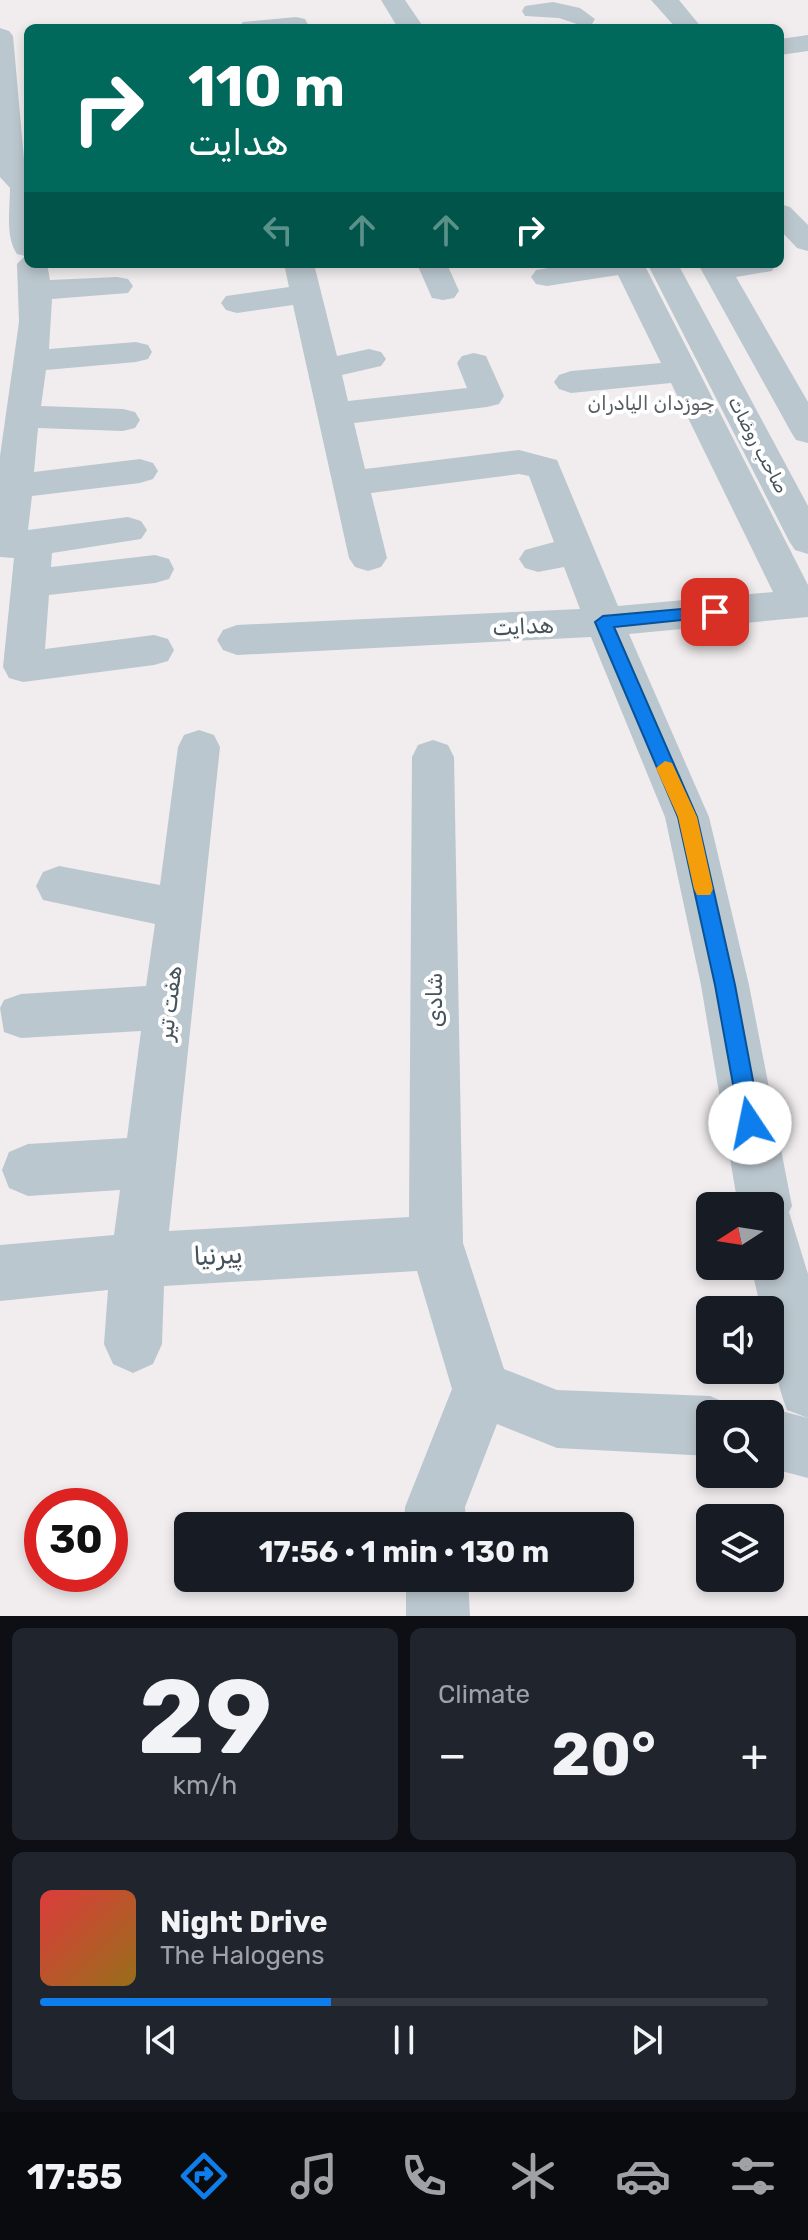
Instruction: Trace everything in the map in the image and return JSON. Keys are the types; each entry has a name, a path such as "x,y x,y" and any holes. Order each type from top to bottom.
{"street":[{"path":"393,0 408,24"},
{"path":"663,0 675,9 686,24"},
{"path":"535,13 550,8 581,16"},
{"path":"0,36 13,172"},
{"path":"784,46 808,43"},
{"path":"784,217 808,242"},
{"path":"784,260 808,257"},
{"path":"547,277 604,268"},
{"path":"631,268 803,603"},
{"name":"صاحب روضات","path":"665,268 808,541"},
{"path":"715,268 808,432"},
{"path":"117,286 34,277 37,314 16,405 14,546 31,583 23,667 154,650"},
{"path":"237,303 302,279 368,558"},
{"path":"16,405 136,352"},
{"path":"324,369 369,359"},
{"path":"334,414 487,396 474,363"},
{"path":"571,382 682,372"},
{"path":"16,405 123,420"},
{"path":"350,483 519,462 544,468 603,622 687,817 725,985 762,1192"},
{"path":"15,486 140,471"},
{"path":"14,546 128,530"},
{"path":"538,559 578,551"},
{"path":"31,583 155,569"},
{"name":"هدایت","path":"237,640 603,622 803,603"},
{"name":"هفت تیر","path":"133,1344 138,1260 199,747"},
{"name":"شادی","path":"433,757 436,1243 481,1389"},
{"path":"59,886 180,909"},
{"path":"21,1016 168,1007"},
{"path":"28,1170 150,1162"},
{"name":"پیرنیا","path":"0,1273 138,1260 436,1243"},
{"path":"782,1280 808,1389"},
{"path":"435,1512 481,1389 557,1419 696,1425"},
{"path":"784,1442 808,1448"},
{"path":"437,1592 438,1616"}],"slow traffic":[{"path":"665,768 687,817 703,889"}],"district":[{"name":"جوزدان الیادران","path":"651,403"}],"route":[{"path":"715,612 603,622 687,817 725,985 750,1123"}]}
